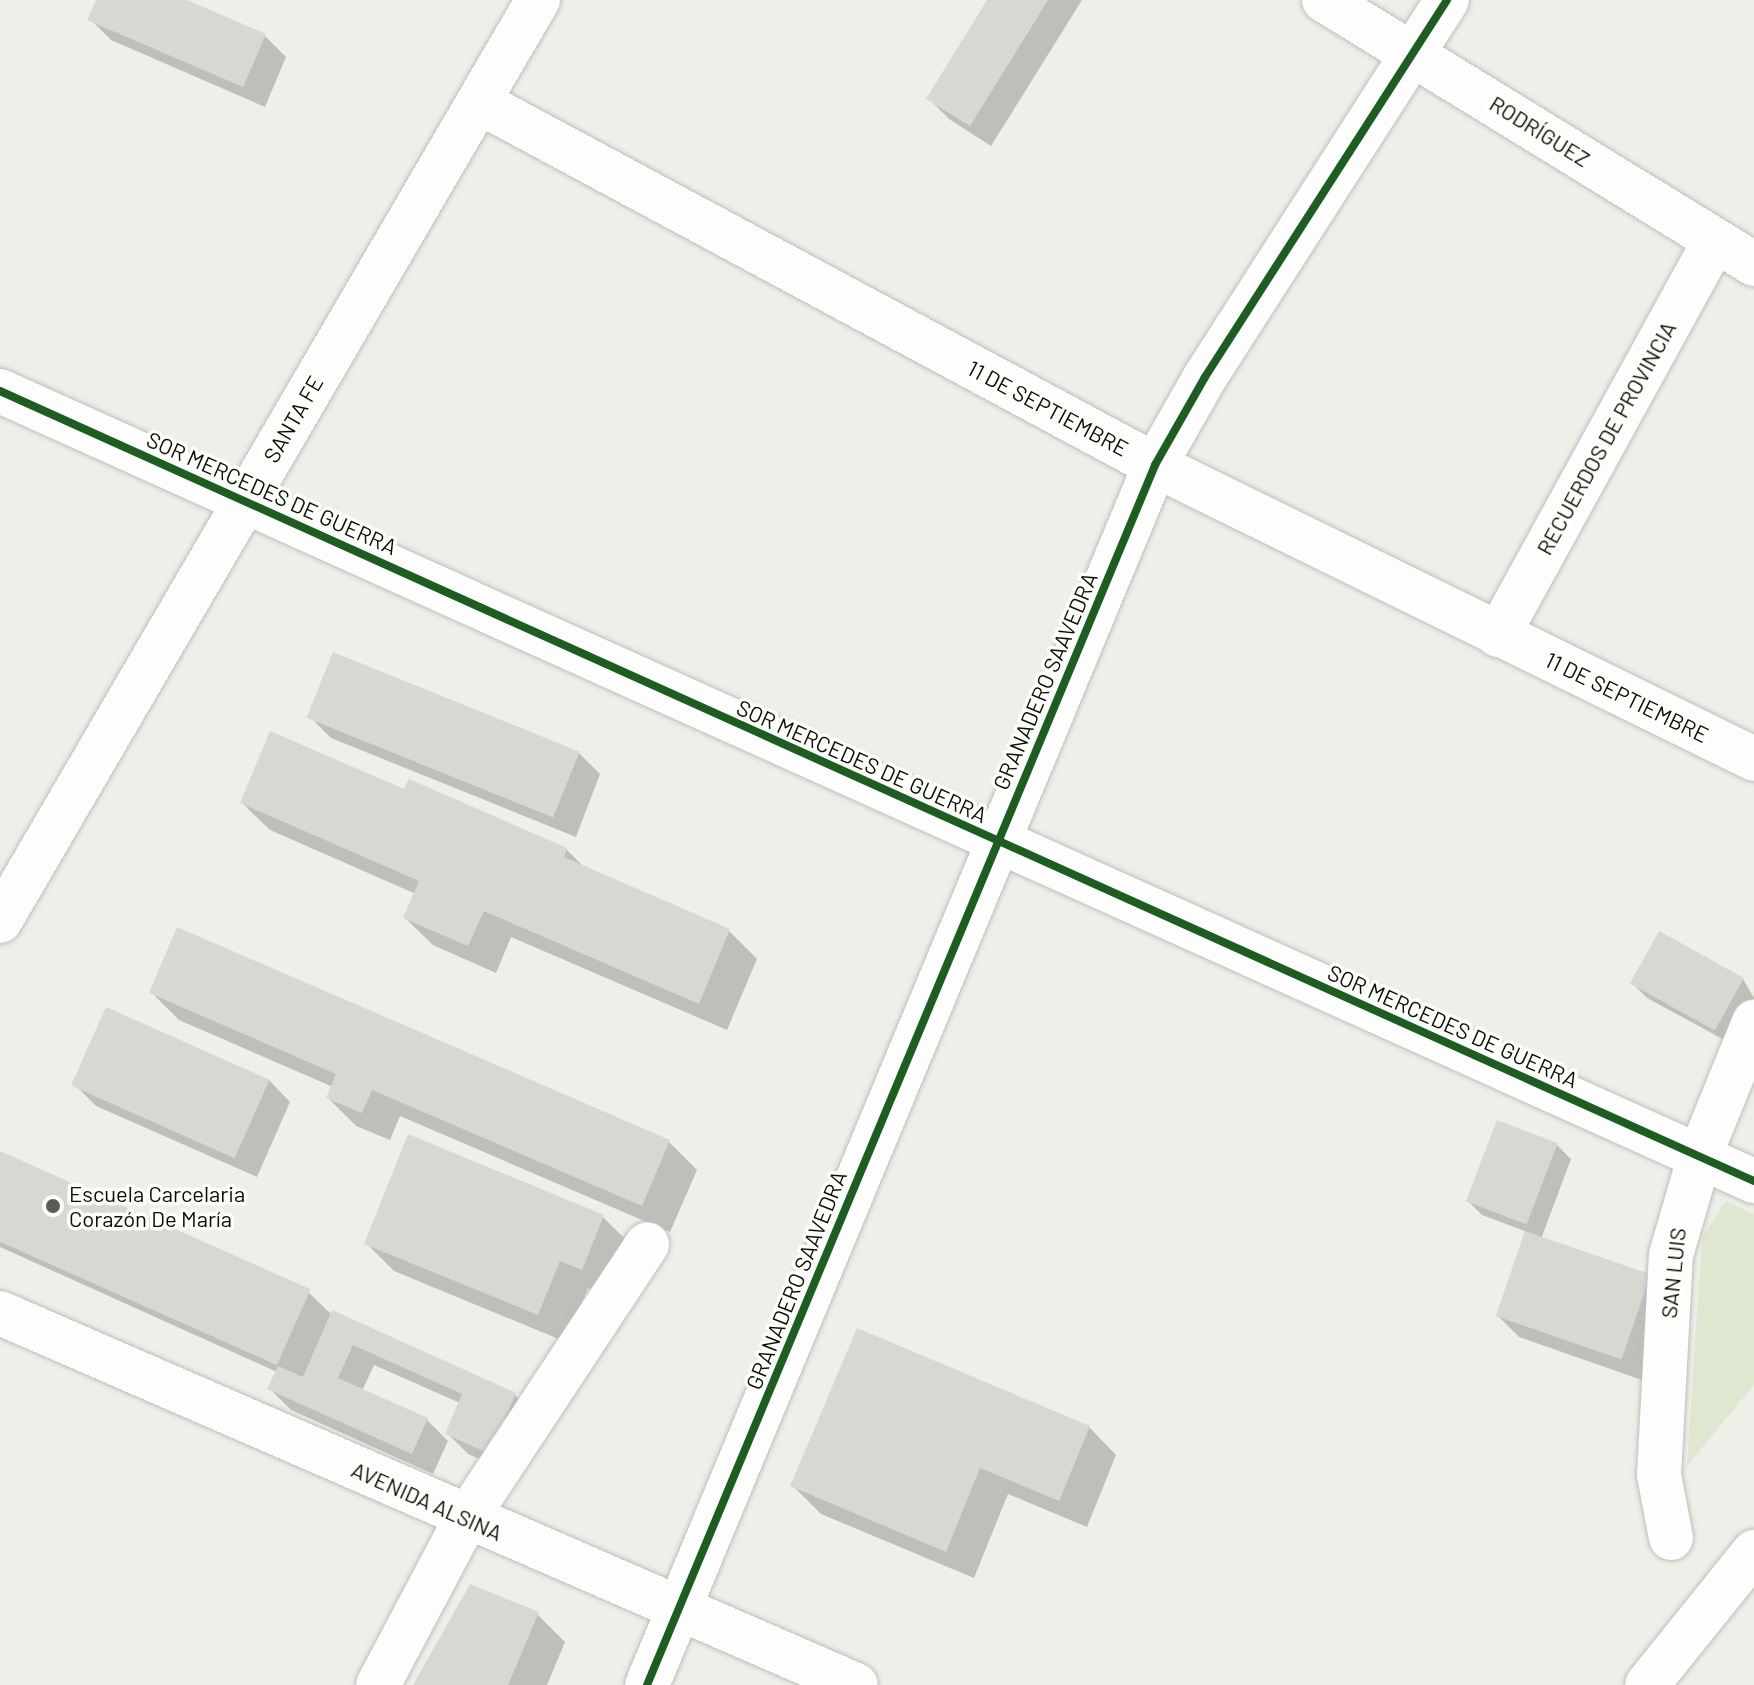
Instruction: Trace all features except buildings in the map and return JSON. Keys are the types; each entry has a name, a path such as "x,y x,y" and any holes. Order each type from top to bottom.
{"street":[{"name":"SANTA FE","path":"0,921 538,0"},
{"name":"GRANADERO SAAVEDRA","path":"647,1685 1155,465 1205,377 1447,0"},
{"name":"RODRÍGUEZ","path":"1334,3 1754,264"},
{"name":"11 DE SEPTIEMBRE","path":"479,102 1155,465 1754,759"},
{"name":"RECUERDOS DE PROVINCIA","path":"1498,635 1715,241"},
{"name":"SOR MERCEDES DE GUERRA","path":"0,391 1754,1181"},
{"name":"SAN LUIS","path":"1671,1538 1659,1475 1671,1255 1700,1155 1754,1022"},
{"path":"378,1685 466,1519 647,1244"},
{"name":"AVENIDA ALSINA","path":"0,1313 466,1519 856,1685"},
{"path":"1647,1685 1754,1552"}],"green space":[{"path":"1726,1201 1754,1214 1754,1385 1687,1466 1702,1237"}],"cycle path":[{"path":"647,1685 1155,465 1205,377 1447,0"},
{"path":"0,391 1754,1181"}],"place":[{"name":"Escuela Carcelaria Corazón De María","path":"53,1206"}]}
